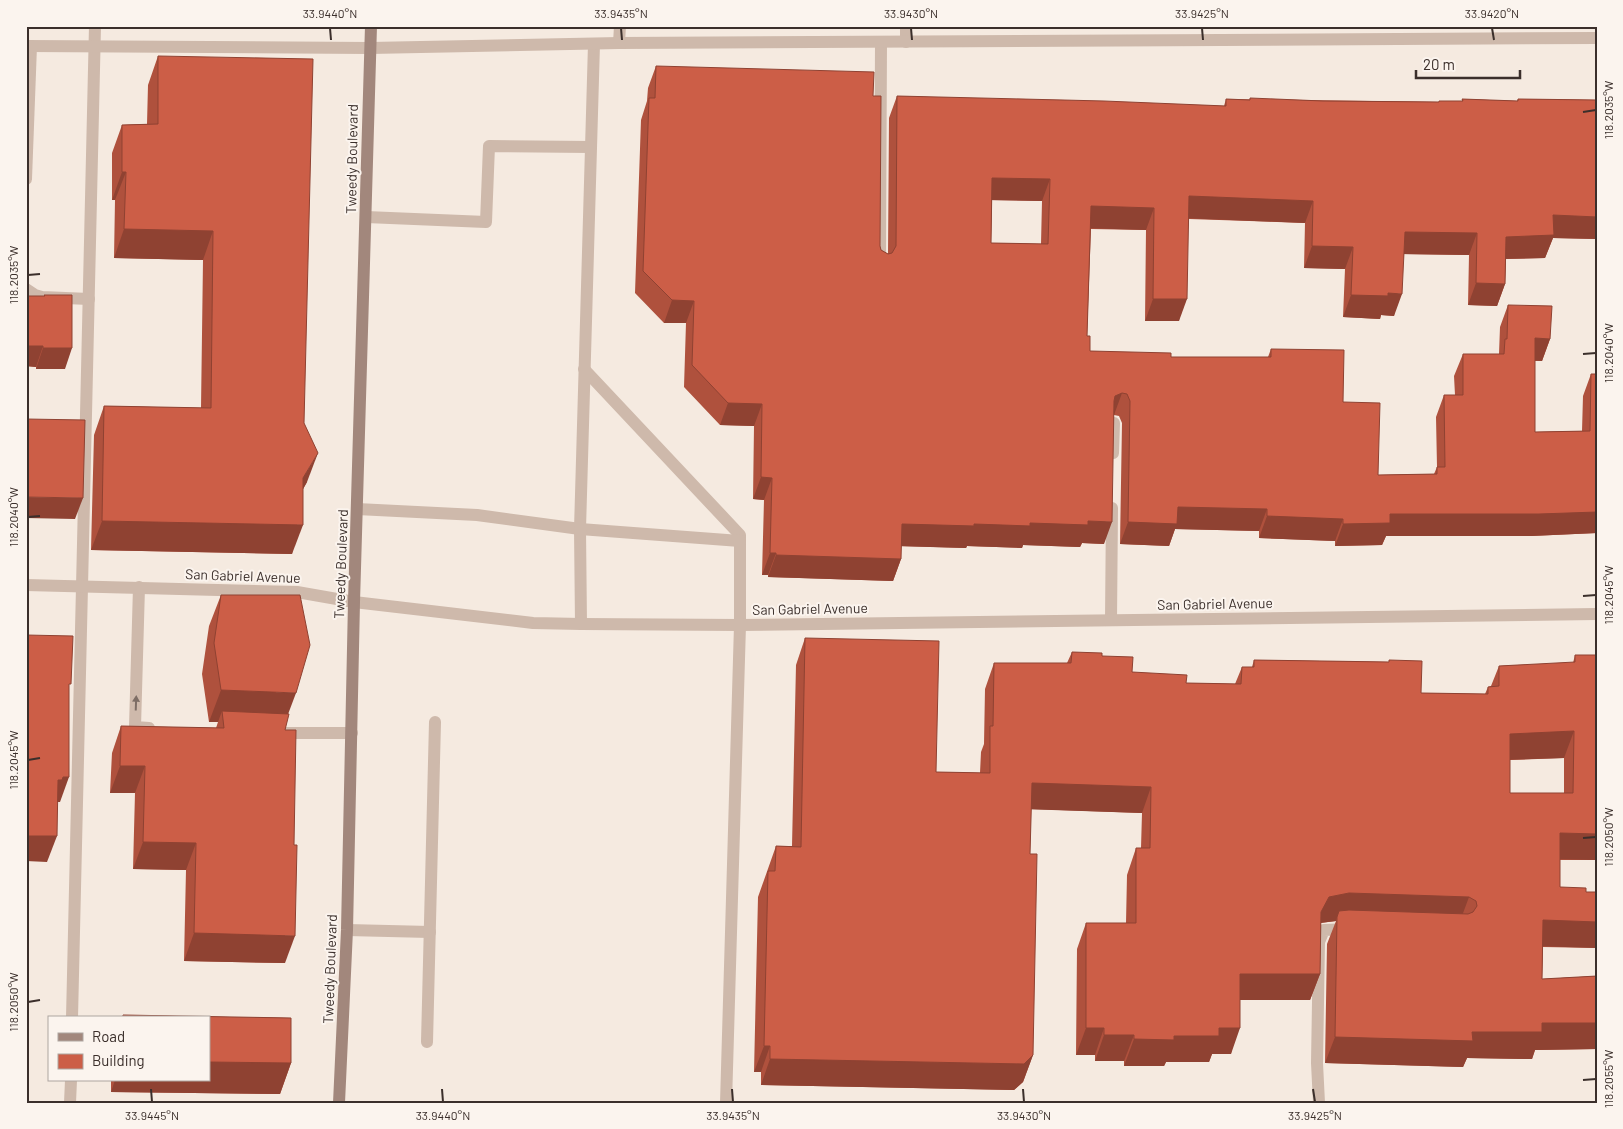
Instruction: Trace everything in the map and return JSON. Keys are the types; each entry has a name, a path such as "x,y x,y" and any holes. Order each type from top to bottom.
{"main road":[{"name":"Tweedy Boulevard","path":"339,1103 347,930 354,602 371,26"}],"street":[{"path":"72,1016 95,26"},
{"path":"619,43 620,26"},
{"path":"906,26 906,42"},
{"path":"26,179 28,46 370,48 619,43 1597,38"},
{"path":"880,268 881,42"},
{"path":"582,624 580,529 594,44"},
{"path":"366,217 486,222 489,146 591,147"},
{"path":"26,289 42,297 89,299"},
{"path":"584,369 740,535 740,625 726,1103"},
{"path":"1113,462 1114,423"},
{"path":"1110,620 1112,492"},
{"path":"357,509 477,515 580,529 740,541"},
{"name":"San Gabriel Avenue","path":"26,585 297,592 354,602 533,623 582,624 740,625 1597,614"},
{"path":"139,588 135,727 163,728"},
{"path":"427,1042 436,722"},
{"path":"266,732 352,733"},
{"path":"1319,1103 1317,1063 1319,942 1324,930 1339,928 1357,929"},
{"path":"347,930 430,932"},
{"path":"70,1103 71,1082"}],"building":[{"path":"158,56 313,59 304,423 318,453 303,478 303,525 102,521 104,406 211,408 213,231 124,229 126,172 122,172 122,125 158,124"},
{"path":"656,66 874,72 873,96 881,96 880,246 881,250 888,254 892,253 896,246 897,96 1226,106 1226,99 1250,100 1250,98 1439,102 1463,101 1462,99 1518,101 1518,99 1597,100 1597,217 1553,215 1554,235 1506,237 1505,284 1476,283 1477,233 1405,232 1402,294 1388,293 1388,296 1351,295 1353,247 1312,246 1313,201 1189,196 1187,299 1153,299 1154,208 1091,206 1087,336 1090,336 1090,351 1171,353 1171,357 1271,357 1271,349 1344,350 1343,402 1380,403 1378,475 1437,474 1437,467 1445,467 1444,395 1463,395 1463,354 1504,354 1505,339 1507,339 1508,305 1552,306 1550,339 1535,338 1535,432 1590,431 1591,374 1597,374 1597,512 1390,514 1390,523 1343,524 1343,519 1267,516 1267,509 1178,507 1177,524 1128,522 1130,401 1127,394 1122,393 1115,396 1114,401 1112,522 1088,521 1088,525 1030,523 1030,526 902,524 901,559 776,555 776,553 770,553 772,478 761,477 762,404 728,403 692,365 694,301 672,300 643,271 649,98 655,98","holes":["992,178 1050,179 1048,244 991,243"]},
{"path":"72,295 72,348 26,346 26,296"},
{"path":"26,419 85,420 83,498 26,497"},
{"path":"221,595 300,595 310,645 296,693 221,690 214,643"},
{"path":"26,635 73,636 71,684 69,684 69,777 63,777 62,780 58,780 57,836 26,836"},
{"path":"805,638 939,641 936,772 990,773 990,726 993,726 994,663 1071,663 1072,652 1102,653 1102,656 1133,657 1132,672 1187,675 1186,683 1241,684 1242,667 1254,667 1254,660 1422,661 1421,693 1488,694 1488,687 1499,686 1499,666 1575,662 1575,655 1597,655 1597,834 1560,833 1560,887 1586,888 1586,892 1597,892 1597,922 1543,920 1542,979 1597,976 1597,1023 1542,1023 1542,1032 1472,1032 1473,1041 1335,1037 1337,917 1339,911 1468,914 1473,912 1477,906 1476,901 1469,897 1349,893 1329,897 1321,912 1320,974 1240,974 1240,1028 1219,1028 1219,1036 1174,1036 1174,1040 1134,1039 1134,1035 1104,1035 1104,1028 1086,1028 1086,923 1136,923 1136,848 1150,848 1151,787 1032,783 1030,854 1037,854 1033,1055 1024,1064 770,1059 770,1046 764,1046 768,871 775,871 776,846 801,847","holes":["1574,731 1573,793 1510,793 1510,734"]},
{"path":"222,711 289,714 285,730 296,730 294,845 297,845 295,936 194,933 196,843 143,842 145,766 120,766 121,726 224,728"},
{"path":"123,1015 179,1016 123,1016"},
{"path":"210,1017 291,1018 291,1063 210,1062"}]}
